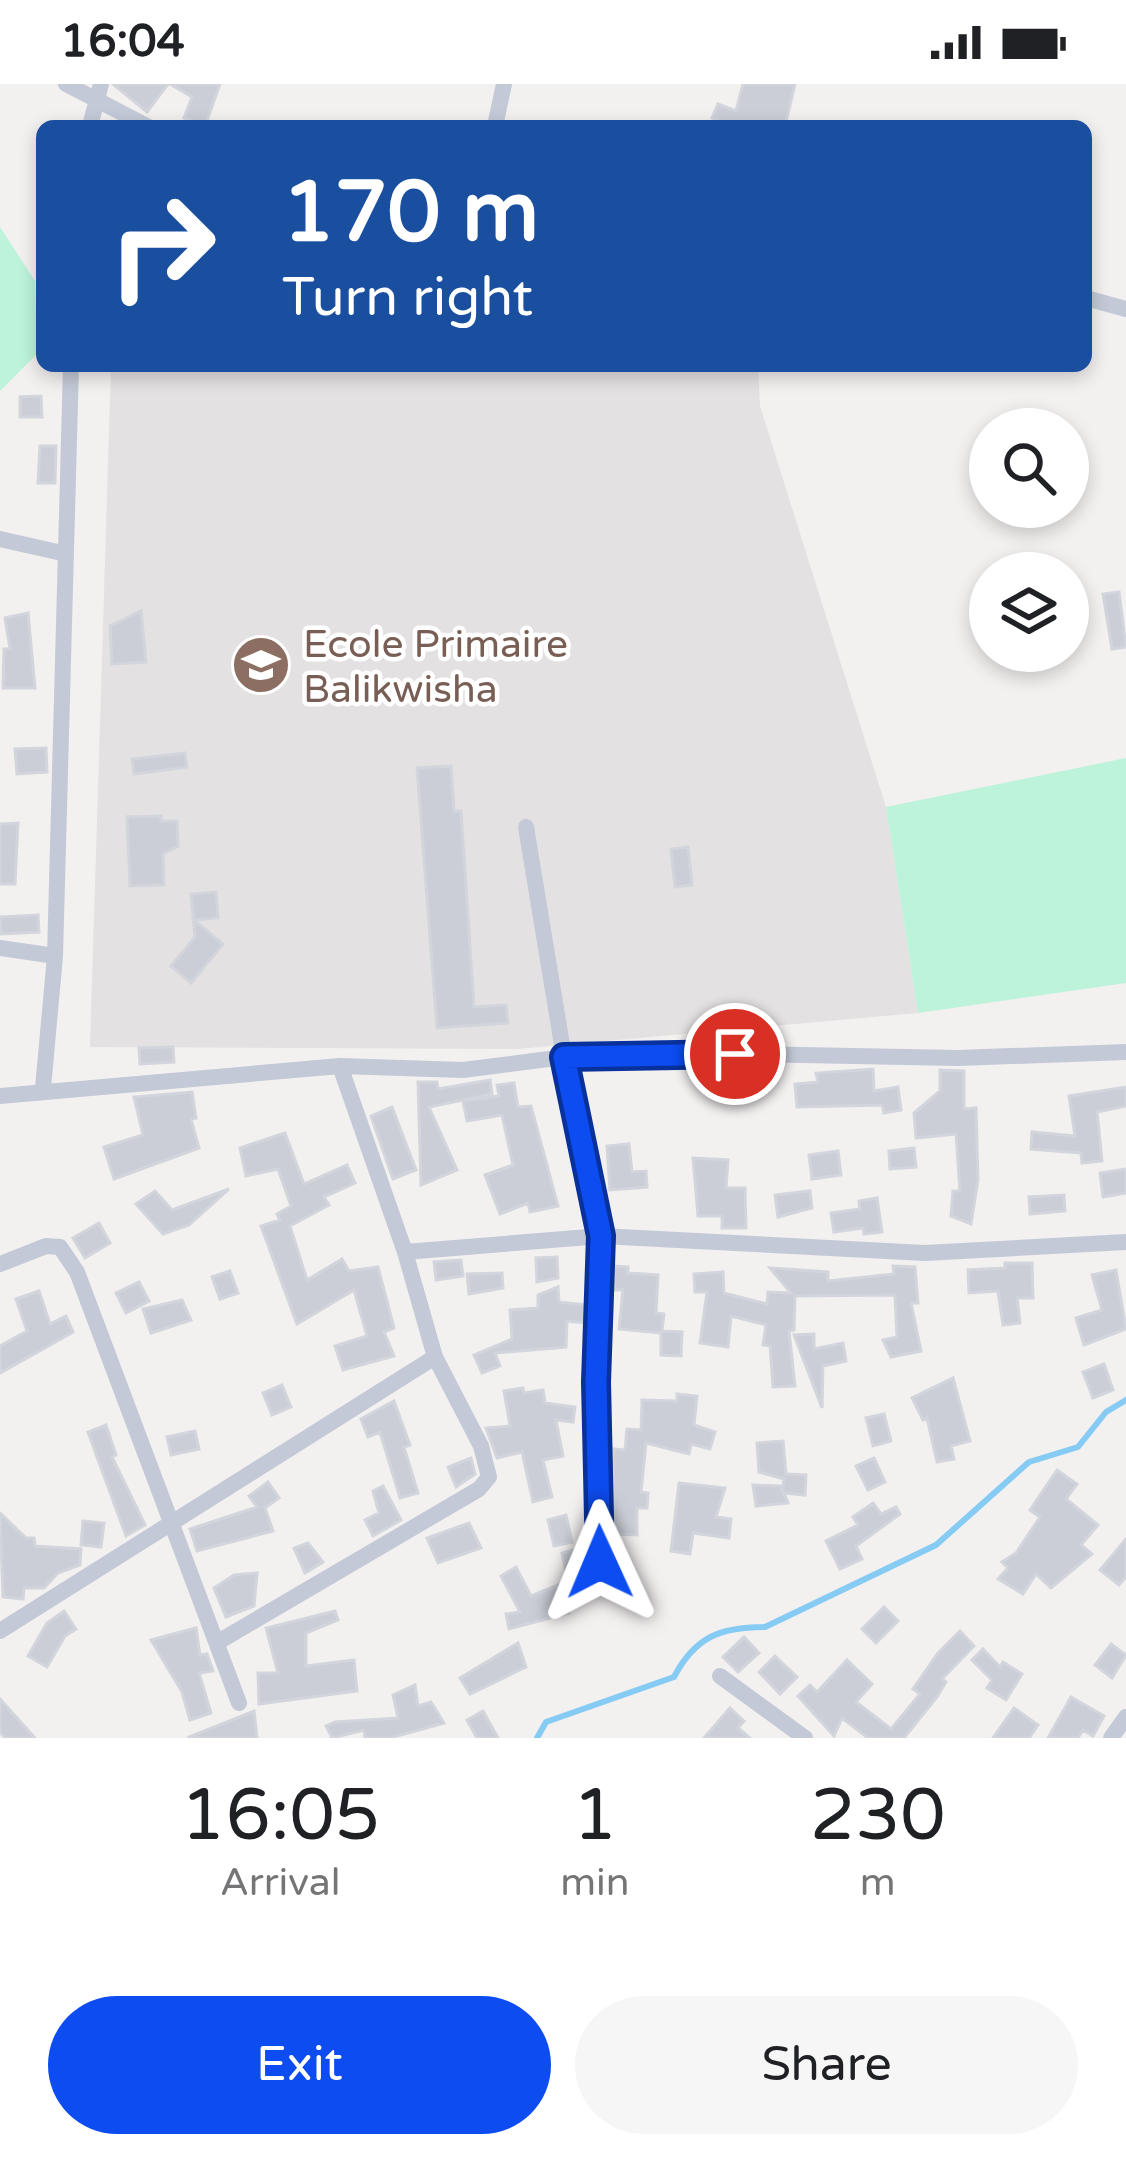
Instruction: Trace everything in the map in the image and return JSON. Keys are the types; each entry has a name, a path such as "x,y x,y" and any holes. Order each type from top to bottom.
{"street":[{"path":"66,84 98,91 139,120"},
{"path":"496,120 504,84"},
{"path":"1092,300 1126,309"},
{"path":"44,1088 55,956 62,553 71,372"},
{"path":"0,539 62,553"},
{"path":"526,826 564,1057 601,1236 596,1382 600,1562"},
{"path":"0,948 55,956"},
{"path":"0,1096 44,1088 340,1066 463,1070 564,1057 688,1053 958,1058 1126,1052"},
{"path":"218,1642 479,1489 489,1477 481,1446 435,1357 405,1252 340,1066"},
{"path":"405,1252 601,1236 925,1253 1126,1242"},
{"path":"0,1264 46,1246 61,1247 77,1272 175,1520 239,1703"},
{"path":"0,1631 435,1357"},
{"path":"720,1676 805,1738"},
{"path":"1111,1738 1126,1717"}],"shaded area":[{"path":"111,372 758,372 760,406 886,807 918,1013 518,1049 90,1047"}],"green space":[{"path":"0,227 35,281 36,355 0,391"},
{"path":"1126,758 1126,983 918,1013 886,807"}],"building":[{"path":"113,84 168,84 147,112"},
{"path":"170,84 220,84 207,120 184,118 192,97"},
{"path":"743,84 795,84 786,120 712,118 718,104 736,111"},
{"path":"41,396 42,417 20,417 20,397"},
{"path":"40,446 56,446 55,483 38,483"},
{"path":"1119,592 1126,647 1112,649 1103,594"},
{"path":"141,611 146,662 112,664 110,626"},
{"path":"28,613 35,688 3,688 4,649 10,649 5,618"},
{"path":"46,748 47,772 17,774 15,749"},
{"path":"185,753 187,767 134,774 132,759"},
{"path":"451,766 454,811 461,811 474,1007 506,1005 508,1023 437,1028 417,768"},
{"path":"161,816 161,821 177,821 178,846 163,854 164,885 130,886 127,817"},
{"path":"18,823 15,884 0,884 0,824"},
{"path":"688,847 692,885 675,887 671,849"},
{"path":"216,892 218,918 194,920 223,944 191,983 171,966 195,937 191,894"},
{"path":"38,915 39,932 1,934 0,917"},
{"path":"173,1047 174,1062 140,1064 139,1048"},
{"path":"873,1069 874,1091 898,1087 901,1110 884,1113 882,1105 797,1107 795,1084 818,1082 816,1073"},
{"path":"940,1070 964,1071 964,1109 976,1108 978,1180 971,1224 951,1216 953,1191 960,1191 956,1134 916,1138 914,1113 940,1091"},
{"path":"490,1080 492,1094 429,1107 457,1170 421,1185 418,1082 437,1082 438,1089"},
{"path":"514,1083 518,1107 531,1106 558,1206 530,1212 528,1203 500,1214 485,1175 513,1165 502,1115 467,1121 463,1101 499,1096 497,1085"},
{"path":"1126,1087 1126,1106 1097,1112 1102,1161 1082,1163 1081,1153 1031,1149 1032,1132 1075,1136 1069,1096"},
{"path":"192,1092 196,1118 191,1119 199,1148 114,1179 104,1147 143,1135 134,1097"},
{"path":"392,1107 416,1170 393,1179 371,1116"},
{"path":"285,1133 304,1184 347,1165 355,1183 324,1197 329,1205 290,1226 307,1280 342,1259 349,1271 378,1267 394,1328 384,1332 394,1356 343,1370 335,1346 367,1336 354,1290 297,1324 261,1226 280,1220 277,1214 291,1206 278,1169 246,1176 240,1148"},
{"path":"629,1144 632,1172 646,1171 647,1187 610,1190 607,1146"},
{"path":"914,1148 916,1167 890,1169 889,1151"},
{"path":"838,1151 841,1175 812,1179 809,1155"},
{"path":"693,1158 728,1160 726,1188 745,1188 746,1228 722,1228 722,1216 698,1216"},
{"path":"1126,1169 1126,1193 1103,1197 1100,1173"},
{"path":"229,1189 189,1225 163,1234 136,1204 155,1191 172,1210"},
{"path":"810,1191 812,1208 778,1217 775,1195"},
{"path":"1064,1195 1065,1211 1030,1214 1029,1197"},
{"path":"877,1198 882,1232 864,1234 863,1228 834,1232 831,1213 860,1209 859,1201"},
{"path":"99,1223 110,1243 85,1258 73,1238"},
{"path":"557,1257 558,1278 537,1282 536,1258"},
{"path":"461,1260 463,1276 436,1280 434,1262"},
{"path":"1005,1263 1032,1263 1033,1298 1017,1298 1020,1323 1003,1325 998,1291 969,1293 968,1270 1005,1268"},
{"path":"614,1266 628,1267 628,1273 658,1275 656,1313 664,1314 662,1331 682,1332 681,1356 661,1355 661,1333 619,1329 623,1290 614,1290"},
{"path":"893,1266 915,1267 918,1303 911,1303 921,1351 891,1357 883,1340 897,1337 895,1295 795,1296 794,1330 789,1331 795,1386 773,1387 770,1346 763,1345 766,1325 731,1316 728,1347 700,1343 707,1292 695,1292 694,1274 723,1272 724,1293 767,1304 768,1292 791,1293 770,1268 828,1272 828,1281 894,1274"},
{"path":"1116,1270 1126,1329 1084,1345 1076,1318 1102,1310 1092,1275"},
{"path":"230,1271 238,1293 220,1299 212,1277"},
{"path":"502,1273 503,1288 469,1294 467,1274"},
{"path":"139,1282 149,1301 126,1313 116,1293"},
{"path":"558,1287 559,1302 588,1305 587,1323 567,1321 566,1347 495,1353 500,1366 482,1373 474,1355 512,1339 510,1310 538,1308 538,1295"},
{"path":"39,1291 50,1324 66,1316 73,1332 0,1373 0,1346 27,1331 16,1299"},
{"path":"182,1300 191,1320 151,1333 143,1309"},
{"path":"814,1334 814,1349 843,1343 846,1361 823,1366 822,1408 794,1335"},
{"path":"1104,1364 1113,1390 1093,1398 1083,1372"},
{"path":"953,1378 970,1441 951,1446 954,1459 937,1462 927,1418 923,1420 912,1398"},
{"path":"282,1385 291,1407 272,1415 263,1393"},
{"path":"523,1388 524,1393 543,1390 545,1403 575,1407 573,1422 556,1420 563,1456 543,1460 552,1497 533,1502 522,1452 497,1458 486,1428 510,1426 504,1391"},
{"path":"677,1394 697,1396 694,1425 715,1432 710,1449 691,1444 689,1454 646,1443 641,1492 648,1493 647,1508 637,1508 637,1535 613,1534 613,1449 625,1450 627,1429 641,1430 642,1400 677,1401"},
{"path":"394,1401 410,1445 404,1447 418,1493 400,1498 380,1432 368,1437 361,1419"},
{"path":"884,1414 891,1441 873,1446 866,1418"},
{"path":"106,1425 116,1455 112,1457 145,1525 126,1536 88,1432"},
{"path":"195,1431 199,1449 171,1455 167,1437"},
{"path":"783,1441 786,1474 806,1475 805,1495 784,1493 788,1503 756,1506 753,1485 780,1486 782,1491 784,1479 759,1472 757,1443"},
{"path":"471,1458 475,1474 456,1487 448,1467"},
{"path":"874,1458 885,1482 868,1490 856,1466"},
{"path":"1057,1470 1077,1484 1066,1499 1098,1525 1081,1545 1092,1554 1051,1588 1036,1574 1023,1594 998,1579 1008,1568 1002,1562 1016,1553 1040,1517 1030,1510"},
{"path":"268,1482 279,1498 265,1508 273,1531 197,1551 190,1529 257,1507 249,1496"},
{"path":"679,1483 725,1488 716,1517 731,1519 729,1538 693,1533 690,1554 671,1551"},
{"path":"383,1486 401,1520 373,1536 365,1520 379,1513 373,1491"},
{"path":"873,1503 881,1514 896,1507 900,1514 856,1546 862,1559 840,1569 826,1541 858,1525 853,1517"},
{"path":"0,1513 26,1538 34,1538 35,1546 81,1549 80,1565 58,1573 44,1588 24,1588 23,1599 3,1597"},
{"path":"566,1515 572,1542 554,1546 548,1520"},
{"path":"83,1521 104,1523 101,1547 81,1545"},
{"path":"469,1523 481,1548 438,1563 427,1538"},
{"path":"1126,1539 1126,1577 1119,1585 1100,1570"},
{"path":"308,1543 323,1562 305,1573 294,1548"},
{"path":"580,1548 588,1580 569,1584 562,1553"},
{"path":"516,1567 531,1596 558,1585 569,1613 509,1629 506,1614 520,1612 501,1576"},
{"path":"257,1573 254,1606 226,1617 214,1588 234,1575"},
{"path":"884,1607 898,1621 876,1643 862,1629"},
{"path":"64,1611 76,1629 65,1636 47,1667 28,1656 47,1623"},
{"path":"335,1611 338,1620 306,1633 306,1666 354,1660 357,1691 259,1704 258,1673 278,1673 266,1628"},
{"path":"196,1628 200,1655 207,1654 213,1671 199,1673 211,1713 190,1720 182,1692 151,1640"},
{"path":"960,1631 974,1646 942,1679 946,1682 937,1697 904,1738 868,1738 842,1718 834,1736 798,1696 810,1685 817,1692 847,1660 872,1684 856,1702 891,1729 920,1694 913,1689 938,1653"},
{"path":"744,1637 759,1653 738,1672 723,1657"},
{"path":"518,1643 526,1667 470,1694 460,1678"},
{"path":"1111,1644 1126,1655 1112,1678 1095,1665"},
{"path":"983,1649 1000,1667 1003,1662 1022,1674 1006,1700 987,1688 992,1680 972,1660"},
{"path":"775,1656 797,1677 780,1694 759,1672"},
{"path":"415,1685 418,1706 431,1702 444,1723 390,1738 365,1738 364,1730 332,1738 326,1726 335,1722 398,1718 393,1695"},
{"path":"1071,1697 1104,1716 1093,1736 1083,1730 1078,1738 1048,1738"},
{"path":"0,1699 35,1738 5,1738 0,1732"},
{"path":"730,1708 744,1721 738,1728 750,1738 704,1738"},
{"path":"1014,1708 1038,1725 1029,1738 993,1738"},
{"path":"254,1711 257,1738 189,1738 189,1737"},
{"path":"483,1711 498,1738 477,1738 467,1720"}],"waterway":[{"path":"537,1738 546,1722 674,1677 691,1652 710,1637 765,1627 936,1545 1029,1462 1078,1447 1106,1412 1126,1400"}],"place":[{"name":"Ecole Primaire Balikwisha","path":"261,665"}],"route":[{"path":"600,1562 596,1382 601,1236 564,1057 735,1054"}]}
